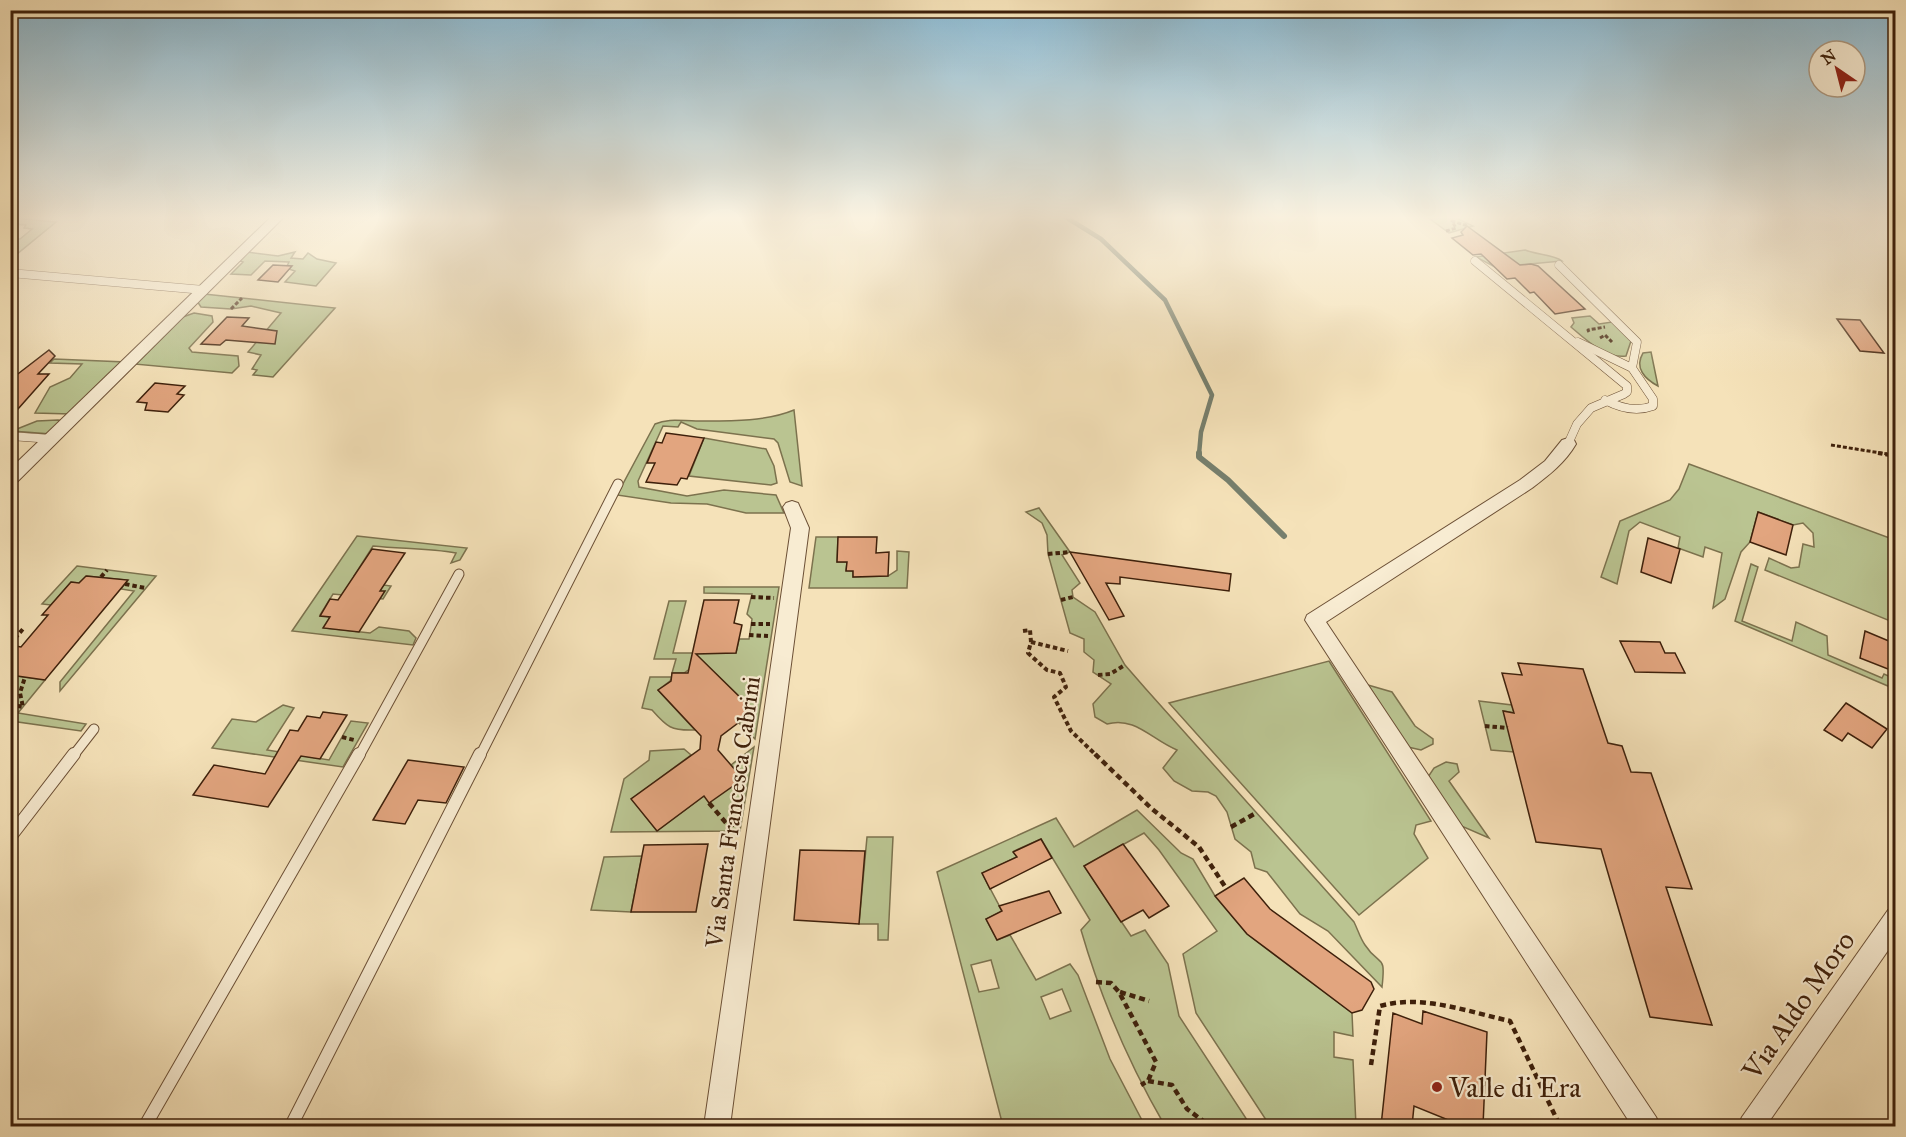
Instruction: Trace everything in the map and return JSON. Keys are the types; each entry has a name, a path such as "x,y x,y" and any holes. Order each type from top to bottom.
{"street":[{"path":"10,480 225,269"},
{"path":"1568,444 1551,465 1526,484 1314,620 1647,1126"},
{"name":"Via Santa Francesca Cabrini","path":"717,1126 800,528 792,507"},
{"name":"Via Aldo Moro","path":"1751,1126 1896,918"}],"lane":[{"path":"1485,269 1627,386 1627,392 1622,397 1592,405 1581,416 1568,444"},
{"path":"1562,269 1634,337 1636,342 1632,368"},
{"path":"10,273 204,290"},
{"path":"1569,338 1632,368 1653,399 1653,406 1638,410 1612,405 1605,400"},
{"path":"10,436 52,439"},
{"path":"291,1126 618,484"},
{"path":"145,1126 393,696 459,574"},
{"path":"10,837 94,729"}],"path":[{"path":"231,309 242,298"},
{"path":"1598,327 1605,335"},
{"path":"1831,445 1896,456"},
{"path":"1048,554 1070,552"},
{"path":"101,577 107,570"},
{"path":"125,584 146,588"},
{"path":"751,597 777,598"},
{"path":"1060,600 1073,597"},
{"path":"751,624 773,624"},
{"path":"10,644 23,629"},
{"path":"1023,631 1030,630 1032,642 1028,653 1047,670 1060,674 1063,680 1066,687 1054,698 1071,731 1151,807 1199,847 1226,888"},
{"path":"749,635 771,636"},
{"path":"1032,642 1068,651"},
{"path":"1098,675 1110,674 1125,665"},
{"path":"10,704 23,707 20,693 25,677"},
{"path":"1485,726 1508,728"},
{"path":"709,803 727,824 741,825"},
{"path":"1231,827 1256,813"},
{"path":"1096,981 1111,983 1119,992 1156,1062 1149,1081"},
{"path":"1119,992 1149,1001"},
{"path":"1371,1065 1380,1006 1387,1003 1411,1001 1510,1021 1560,1126"},
{"path":"1141,1085 1149,1081 1162,1081 1177,1088 1186,1108 1210,1126"}],"green space":[{"path":"236,269 257,269 251,275 231,274"},
{"path":"289,269 331,269 316,286 285,282 295,271"},
{"path":"204,294 335,308 273,377 253,375 257,370 252,369 261,355 248,352 281,313 251,306 231,309 201,307 197,301"},
{"path":"194,313 212,316 213,322 189,348 192,352 238,356 239,366 232,373 134,364 180,318"},
{"path":"1590,316 1599,324 1612,322 1631,341 1626,356 1604,351 1571,327 1574,323 1572,318"},
{"path":"1651,352 1658,386 1645,376 1640,368 1643,353"},
{"path":"54,359 125,362 71,414 35,413 50,387 70,378 82,364 50,363"},
{"path":"794,410 802,486 790,482 778,443 774,439 697,429 681,422 678,427 663,426 638,481 639,487 687,496 724,490 776,495 784,513 746,513 707,504 671,503 617,495 655,424 670,420 759,419"},
{"path":"37,421 64,421 51,434 12,431"},
{"path":"704,438 766,449 774,466 777,483 771,485 689,476"},
{"path":"1689,464 1895,540 1895,623 1765,570 1769,558 1791,568 1799,567 1803,544 1814,547 1813,533 1803,523 1793,525 1758,512 1750,542 1741,552 1725,599 1713,608 1722,553 1705,547 1703,557 1678,548 1680,537 1640,522 1629,531 1617,584 1601,577 1620,521 1670,500 1679,489"},
{"path":"1039,508 1070,552 1062,555 1080,583 1072,590 1073,597 1095,612 1125,665 1354,922 1365,945 1382,964 1382,987 1328,931 1300,914 1267,872 1255,868 1251,852 1235,839 1227,812 1216,796 1208,792 1192,791 1174,781 1163,768 1177,750 1135,726 1117,722 1107,724 1095,717 1093,704 1111,684 1093,672 1094,660 1084,652 1084,639 1070,633 1048,554 1047,535 1042,523 1026,512"},
{"path":"357,536 467,548 460,560 451,563 456,553 373,546 354,576 363,582 391,586 383,599 333,594 320,615 330,617 324,628 370,633 379,627 409,631 416,638 413,645 292,631"},
{"path":"816,537 838,537 837,562 847,562 846,570 853,571 853,577 888,576 897,570 897,551 909,552 907,588 809,588"},
{"path":"1751,564 1758,567 1742,621 1792,641 1796,622 1827,636 1828,655 1882,678 1884,674 1895,679 1895,689 1735,621"},
{"path":"77,566 156,576 60,691 60,682 134,591 121,589 127,580 87,576 79,583 71,582 51,605 42,604"},
{"path":"704,587 779,587 755,739 739,723 754,711 716,674 697,664 684,673 672,673 676,659 654,659 669,601 686,601 673,653 736,653 739,639 749,639 752,619 747,614 752,594 704,593"},
{"path":"1329,661 1431,821 1416,825 1414,834 1428,858 1359,915 1169,703"},
{"path":"11,675 45,680 18,713 86,724 81,731 11,721"},
{"path":"650,677 672,677 658,690 695,730 670,727 652,710 642,708"},
{"path":"1368,685 1392,692 1415,726 1433,739 1433,744 1421,750 1408,747"},
{"path":"1479,701 1512,705 1514,713 1504,711 1514,752 1491,750"},
{"path":"283,705 294,708 267,750 329,760 351,721 368,723 343,767 212,748 232,719 256,722"},
{"path":"754,747 740,831 611,832 624,779 649,760 650,751 684,749 691,755 632,799 657,831 704,796 742,778 731,765"},
{"path":"1446,762 1457,764 1459,772 1449,781 1489,838 1459,825 1428,777 1434,768"},
{"path":"1137,810 1181,853 1193,859 1215,896 1247,934 1352,1013 1353,1036 1334,1032 1334,1057 1353,1060 1356,1126 1270,1126 1196,1013 1183,954 1217,931 1159,850 1144,833 1084,866 1131,936 1145,930 1168,964 1179,1016 1251,1126 1165,1126 1128,1055 1107,1006 1081,930 1090,920 1041,839 1014,851 1017,857 982,873 1002,911 986,919 997,940 1010,935 1036,980 1070,964 1078,975 1110,1059 1145,1126 1003,1126 937,872 1056,818 1074,847","holes":["991,960 999,988 979,992 971,965","1062,989 1071,1011 1050,1019 1041,997"]},
{"path":"867,837 893,837 888,940 878,940 878,924 859,924"},
{"path":"642,856 631,912 591,910 604,857"}],"building":[{"path":"269,269 289,269 278,282 258,280"},
{"path":"1497,269 1541,269 1585,309 1555,314 1534,292 1530,293 1515,278 1507,279"},
{"path":"227,317 249,318 242,326 277,331 275,344 226,340 220,345 201,344"},
{"path":"1837,319 1860,320 1884,353 1860,351"},
{"path":"49,350 55,356 38,374 49,374 10,418 10,380"},
{"path":"155,383 185,386 177,394 184,395 168,412 145,410 147,403 137,402"},
{"path":"666,433 704,438 687,479 681,478 677,485 646,482 655,463 647,463 656,442 662,443"},
{"path":"1758,512 1793,525 1786,555 1750,542"},
{"path":"838,537 877,537 876,553 889,552 888,576 853,577 853,571 846,571 847,562 837,562"},
{"path":"1648,538 1680,549 1671,583 1641,572"},
{"path":"372,549 405,553 380,591 385,591 359,632 323,628 330,617 320,616 330,599 338,600"},
{"path":"1070,552 1231,574 1229,591 1120,577 1120,584 1106,583 1124,616 1109,620"},
{"path":"86,576 128,580 45,680 10,675 10,645 21,647 48,615 42,615 71,582 79,583"},
{"path":"704,600 739,600 734,623 742,625 736,653 696,654 754,711 721,736 718,750 743,779 709,803 704,796 657,831 631,799 700,749 701,736 658,690 671,681 672,673 688,673"},
{"path":"1865,631 1896,644 1893,671 1860,658"},
{"path":"1620,641 1660,642 1665,653 1675,653 1685,673 1635,672"},
{"path":"1518,663 1583,669 1608,743 1622,746 1631,772 1651,773 1692,889 1666,887 1712,1025 1650,1017 1601,849 1536,842 1503,711 1514,713 1502,673 1522,675"},
{"path":"1846,703 1887,729 1872,748 1848,733 1842,741 1824,730"},
{"path":"323,712 347,715 320,759 301,756 268,807 193,795 214,765 265,774 290,730 298,731 307,716 320,718"},
{"path":"408,760 464,767 446,803 418,800 405,824 373,820"},
{"path":"1041,839 1052,858 990,889 982,873 1017,857 1013,852"},
{"path":"708,844 696,912 631,912 644,845"},
{"path":"1123,844 1169,906 1149,918 1143,910 1121,922 1084,866"},
{"path":"800,850 865,851 859,924 794,920"},
{"path":"1244,878 1270,909 1371,982 1374,989 1362,1010 1352,1013 1247,934 1215,896"},
{"path":"1049,891 1061,913 997,940 986,919 1002,911 999,906"},
{"path":"1423,1011 1487,1032 1483,1126 1463,1126 1414,1106 1412,1126 1381,1126 1393,1013 1422,1024"}],"waterway":[{"path":"1133,269 1165,300 1212,395 1201,432 1199,454"},
{"path":"1199,454 1199,457 1228,480 1284,536"}],"place":[{"name":"Valle di Era","path":"1437,1087"}]}
